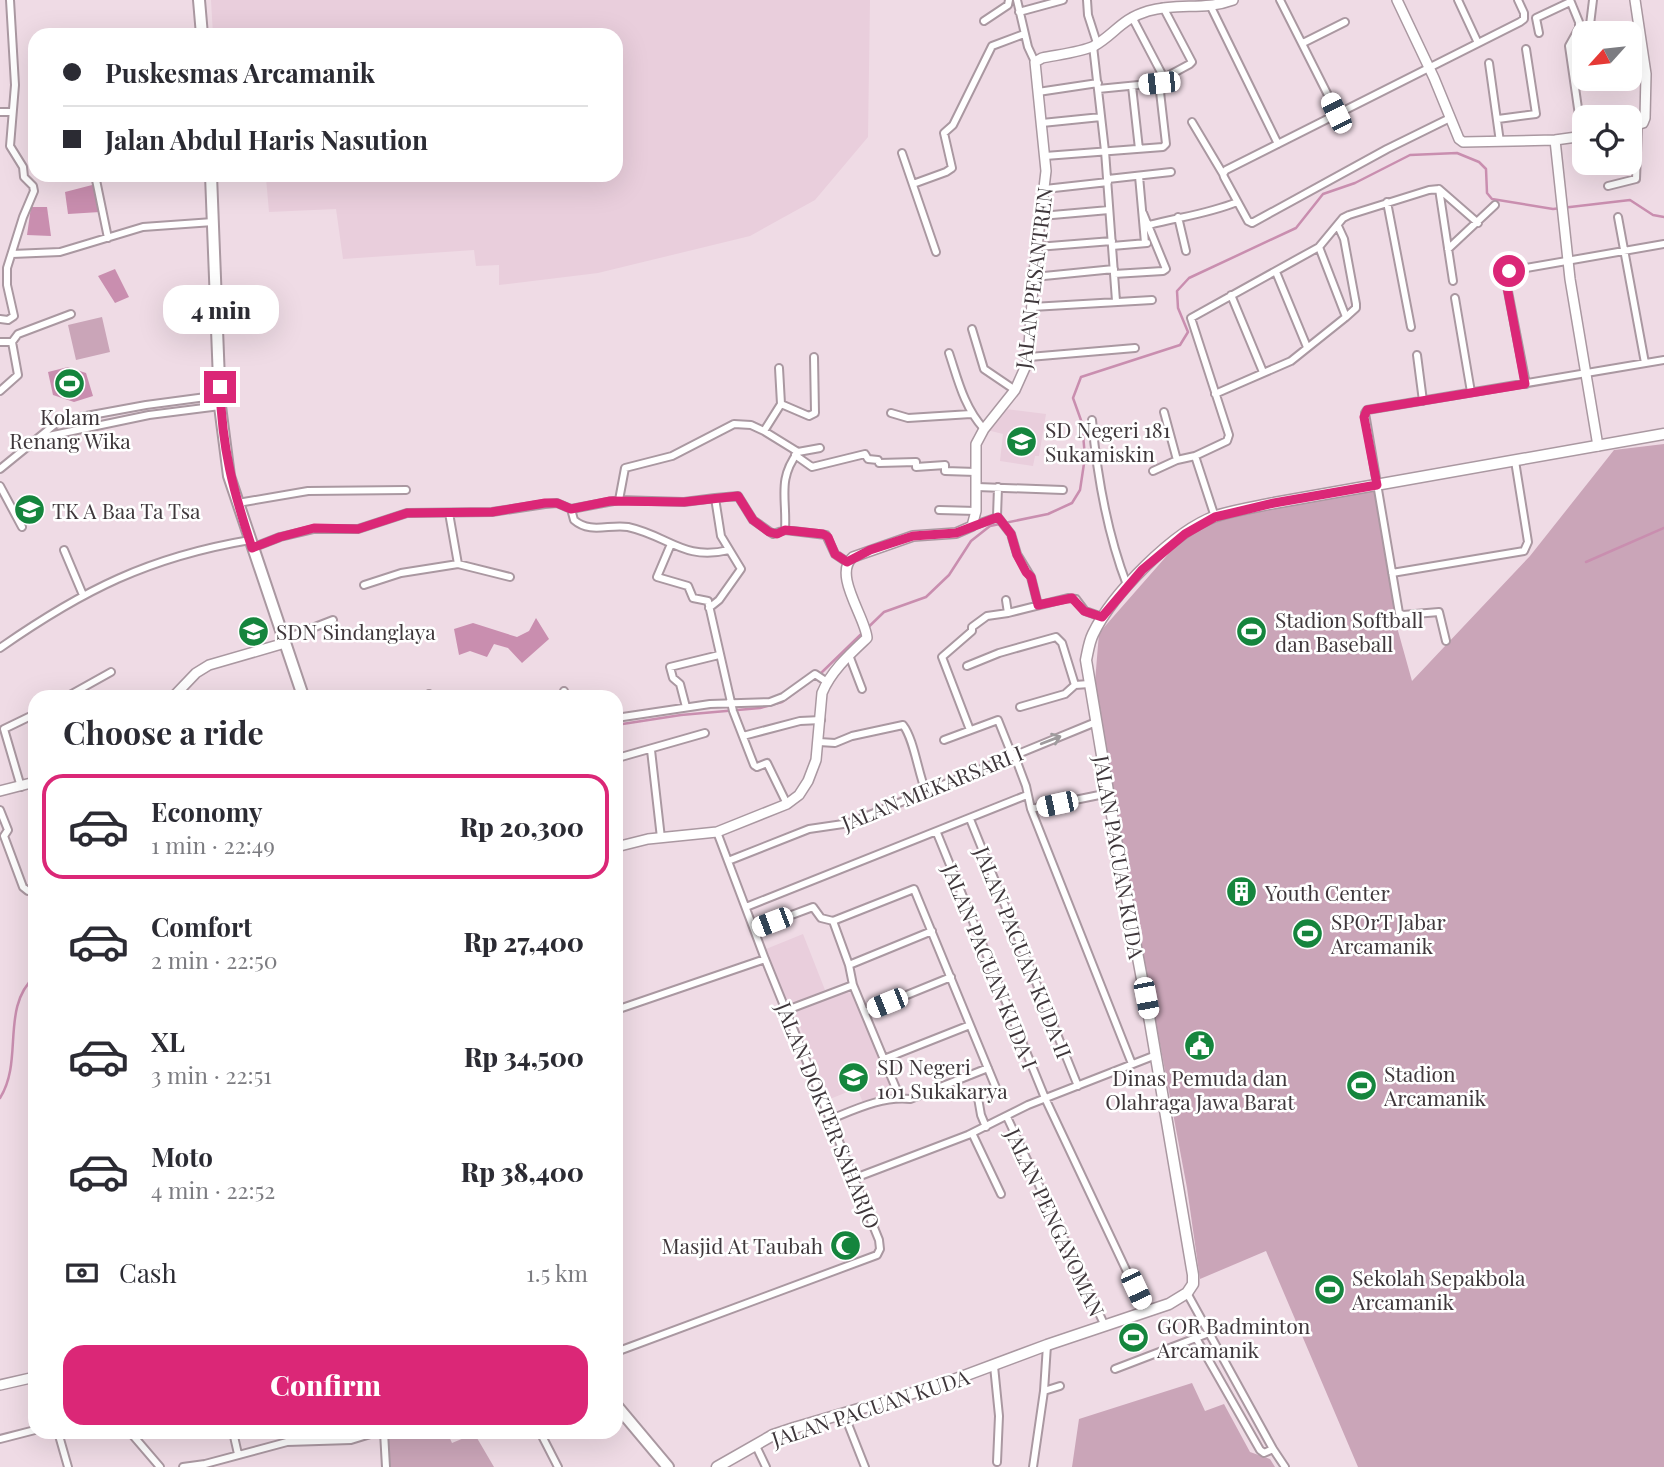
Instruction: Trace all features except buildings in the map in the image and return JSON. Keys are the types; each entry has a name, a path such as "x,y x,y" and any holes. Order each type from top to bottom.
{"highway":[{"path":"199,0 201,28"},
{"path":"211,182 220,401 227,466 237,503 301,690"},
{"path":"623,1413 668,1467"}],"main road":[{"name":"JALAN PACUAN KUDA","path":"717,1467 773,1435 916,1393 1179,1300 1192,1284 1193,1275 1156,1055 1109,793 1092,724 1086,660 1091,637 1102,617 1128,585 1166,549 1215,517 1274,503 1664,433"},
{"name":"JALAN PACUAN KUDA","path":"731,1467 752,1449"}],"street":[{"path":"10,0 15,85 12,151 28,181"},
{"path":"984,21 1008,5 1009,0"},
{"path":"1017,0 1024,34 1035,62 1095,45 1132,17 1175,3 1210,7 1233,0"},
{"path":"1019,12 1063,0"},
{"path":"1087,0 1095,45 1116,301"},
{"path":"1280,0 1336,113"},
{"path":"1397,0 1462,142 1572,138"},
{"path":"1458,0 1478,43"},
{"path":"1223,174 1336,113 1524,19 1518,0"},
{"path":"1590,21 1593,0"},
{"path":"1635,0 1646,74 1645,118 1642,123"},
{"path":"1539,33 1536,18 1570,1 1579,28 1569,46 1578,105"},
{"path":"1038,92 1098,86 1132,86 1161,81 1192,62 1163,7"},
{"path":"1210,7 1278,144"},
{"path":"1045,156 1163,147 1166,144 1161,81 1132,17"},
{"path":"1303,43 1345,22"},
{"path":"914,184 951,168 945,129 953,125 992,46 1024,34"},
{"path":"1498,119 1536,114 1526,48"},
{"name":"JALAN PESANTREN","path":"972,526 976,511 976,444 984,429 1016,390 1027,368 1029,357 1035,307 1034,277 1045,189 1045,156 1035,62"},
{"path":"1489,64 1500,142"},
{"path":"1132,86 1139,149"},
{"path":"0,112 12,112"},
{"path":"1042,123 1101,117"},
{"path":"1192,122 1248,221 1252,223 1387,149 1450,118"},
{"path":"1555,140 1568,261 1598,446"},
{"path":"902,153 936,252"},
{"path":"1045,189 1171,172"},
{"path":"1608,186 1636,179 1636,175"},
{"path":"1139,176 1145,243"},
{"path":"0,319 8,320 14,316 7,285 7,268 23,216 34,191 29,182"},
{"path":"97,182 108,238"},
{"path":"1153,471 1177,460 1195,456 1229,439 1191,318 1319,247 1343,218 1387,202 1439,189"},
{"path":"1439,189 1478,223"},
{"path":"1439,189 1453,281"},
{"path":"1149,225 1178,217 1200,215 1237,202"},
{"path":"1387,202 1411,327"},
{"path":"1448,249 1495,205"},
{"path":"1041,216 1109,210"},
{"path":"1034,277 1165,270 1143,213"},
{"path":"1178,217 1186,251"},
{"path":"1618,217 1645,363"},
{"path":"12,254 60,251 143,227 213,222"},
{"path":"1215,394 1291,361 1356,308 1338,226"},
{"path":"1037,247 1156,242"},
{"path":"1525,384 1505,276 1513,270 1664,244"},
{"path":"1319,247 1346,317"},
{"path":"1276,272 1307,347"},
{"path":"1231,295 1263,372"},
{"path":"1455,298 1471,392"},
{"path":"1035,307 1152,300"},
{"path":"0,391 18,375 12,342 18,334 71,314"},
{"path":"972,329 984,369 1016,390"},
{"path":"0,342 12,342"},
{"path":"1029,357 1135,348"},
{"path":"949,353 971,414 984,429"},
{"path":"1417,355 1423,401"},
{"path":"781,404 809,415 815,414 814,358"},
{"path":"1447,640 1439,612 1403,615 1399,612 1364,413 1367,410 1664,360"},
{"path":"764,431 781,404 779,368"},
{"path":"0,469 60,421 168,402 220,401"},
{"path":"38,438 220,401"},
{"path":"1164,412 1177,460"},
{"path":"891,413 908,418 971,414"},
{"path":"1092,420 1114,551 1128,585"},
{"path":"619,500 625,468 672,456 734,424 751,425 764,431 812,467 865,454 868,459 878,460 879,463 916,462 916,467 945,465 945,471 976,472"},
{"path":"796,454 820,448"},
{"path":"785,530 786,503 782,485 796,454"},
{"path":"1195,456 1215,517"},
{"path":"1392,573 1524,551 1528,542 1515,461"},
{"path":"0,486 22,527"},
{"path":"977,487 1063,490"},
{"path":"998,487 999,519 1011,534 1017,555 1031,577 1038,605"},
{"path":"237,503 308,491 407,490"},
{"path":"0,648 83,595 120,576 181,554 251,544 314,528 358,529 407,513 492,512 545,503 557,503 571,509 619,500 684,502 738,496 760,527 773,534 785,530 826,536 835,554 847,562"},
{"path":"709,608 719,600 741,569 721,536 715,498"},
{"path":"571,509 574,520 590,528 625,526 698,554 729,550"},
{"path":"939,510 976,511"},
{"path":"449,513 458,564"},
{"path":"623,717 686,707 732,707 770,702 821,678 867,638 845,568 847,562 853,557 913,536 956,533 999,519"},
{"path":"671,544 657,577 688,586 694,598 707,600 732,707 754,765 758,767 767,763 787,804"},
{"path":"64,550 83,595"},
{"path":"364,585 401,573 458,564 510,577"},
{"path":"970,730 942,657 972,631 972,627 984,617 1072,598 1084,611 1102,617"},
{"path":"1006,600 1008,613"},
{"path":"180,690 196,673 208,666 285,641 333,620"},
{"path":"967,666 999,653 1056,637 1062,643 1075,685"},
{"path":"686,707 680,684 673,678 670,667 719,655"},
{"path":"849,655 862,689"},
{"path":"82,689 111,672"},
{"path":"623,846 717,832 787,804 799,795 808,781 819,742 821,678"},
{"path":"1020,707 1065,694 1075,685 1089,684"},
{"path":"4,729 28,717"},
{"path":"743,736 800,721 821,720"},
{"path":"944,740 998,720 1132,1064"},
{"path":"0,721 21,787"},
{"name":"JALAN MEKARSARI I","path":"728,861 809,829 849,822 1092,724"},
{"path":"819,742 835,743 852,736 905,726 926,792"},
{"path":"623,757 705,733"},
{"path":"651,750 662,838"},
{"path":"0,791 28,784"},
{"path":"1031,809 1109,793"},
{"path":"746,908 1027,795"},
{"path":"0,810 8,830 4,836 6,844 23,887 28,891"},
{"name":"JALAN PACUAN KUDA II","path":"970,819 1078,1086"},
{"name":"JALAN DOKTER SAHARJO","path":"623,1349 877,1255 880,1249 880,1240 765,959 717,832"},
{"name":"JALAN PACUAN KUDA I","path":"937,833 1045,1098 1146,1312"},
{"path":"754,929 813,907 821,918 833,921 914,889 996,1088 978,1098 986,1127"},
{"path":"833,921 849,965 853,985 900,1098"},
{"path":"849,965 932,931"},
{"path":"623,1008 765,959"},
{"path":"865,1012 951,976"},
{"path":"787,1010 853,985"},
{"path":"884,1059 970,1025"},
{"name":"JALAN PACUAN KUDA II","path":"1045,1098 1156,1055"},
{"path":"831,1119 882,1101 900,1098 910,1100 988,1068"},
{"path":"1007,1117 1045,1098"},
{"name":"JALAN PENGAYOMAN","path":"855,1178 1007,1117 1105,1326"},
{"path":"972,1133 1001,1194"},
{"path":"1187,1293 1285,1467"},
{"path":"1115,1369 1209,1334"},
{"path":"1196,1338 1261,1450 1264,1453 1273,1449"},
{"path":"1033,1467 1044,1391 1047,1345"},
{"name":"JALAN PACUAN KUDA","path":"994,1366 999,1416 997,1462"},
{"path":"0,1384 28,1378"},
{"path":"1044,1391 1060,1386"},
{"path":"844,1414 865,1467"},
{"path":"0,1439 28,1432"},
{"path":"60,1439 68,1467"},
{"path":"136,1439 158,1466"},
{"path":"235,1439 238,1454"},
{"path":"183,1467 205,1465 288,1442 353,1439"},
{"path":"384,1439 386,1467"},
{"path":"544,1439 558,1467"},
{"path":"752,1449 766,1467"}],"shaded area":[{"path":"211,0 870,0 868,137 815,200 750,236 598,273 499,285 499,265 476,266 474,250 343,259 336,209 269,212 266,182 623,182 623,28 213,28"},
{"path":"96,184 100,212 68,214 65,192"},
{"path":"31,207 47,207 51,236 27,235"},
{"path":"115,269 129,297 115,303 98,276"},
{"path":"102,317 110,352 76,360 68,325"},
{"name":"Kolam Renang Wika","path":"68,367 86,373 93,396 74,402 53,395 48,372"},
{"name":"SD Negeri 181 Sukamiskin","path":"1005,409 1046,414 1039,456 1035,456 1033,466 1000,461 1003,434 987,430"},
{"path":"1664,444 1664,1467 1358,1467 1266,1251 1200,1279 1187,1188 1113,793 1095,682 1099,633 1185,535 1215,519 1375,489 1392,573 1395,620 1412,681 1530,556 1614,450"},
{"path":"536,618 549,639 522,663 508,648 494,644 487,657 470,651 459,655 454,629 473,623 517,637 529,631"},
{"path":"803,934 825,990 789,1005 766,949"},
{"path":"845,991 853,994 893,1094 864,1105 857,1088 830,1099 794,1012"},
{"path":"1192,1383 1205,1411 1224,1404 1250,1452 1270,1459 1275,1467 1072,1467 1079,1419"},
{"path":"387,1439 450,1439 452,1443 462,1439 478,1439 494,1467 390,1467"}],"waterway":[{"path":"819,675 884,612 926,597 949,575 971,541 990,526 1048,514 1072,503 1080,490 1085,457 1082,423 1073,398 1081,377 1180,345 1188,332 1178,308 1177,291 1189,278 1296,228 1323,194 1355,183 1410,155 1457,153 1479,162 1486,169 1487,193 1492,199 1553,209 1630,200 1653,215 1664,217"},
{"path":"1586,562 1664,528"},
{"path":"623,724 681,715 760,708 782,702 808,683"},
{"path":"0,1098 11,1067 18,1003 28,984"}],"place":[{"name":"Kolam Renang Wika","path":"70,384"},
{"name":"SD Negeri 181 Sukamiskin","path":"1022,441"},
{"name":"TK A Baa Ta Tsa","path":"29,510"},
{"name":"SDN Sindanglaya","path":"253,631"},
{"name":"Stadion Softball dan Baseball","path":"1252,631"},
{"name":"Youth Center","path":"1242,892"},
{"name":"SPOrT Jabar Arcamanik","path":"1308,933"},
{"name":"Dinas Pemuda dan Olahraga Jawa Barat","path":"1200,1045"},
{"name":"SD Negeri 101 Sukakarya","path":"854,1078"},
{"name":"Stadion Arcamanik","path":"1361,1085"},
{"name":"Masjid At Taubah","path":"846,1245"},
{"name":"Sekolah Sepakbola Arcamanik","path":"1329,1289"},
{"name":"GOR Badminton Arcamanik","path":"1134,1337"}],"route":[{"path":"220,387 222,434 229,476 252,548 314,528 358,529 375,526 407,513 492,512 545,503 557,503 571,509 619,500 684,502 738,496 760,527 773,534 785,530 823,534 828,537 835,554 847,562 870,550 913,536 956,533 998,517 1011,534 1017,555 1031,577 1038,605 1072,598 1076,599 1084,611 1102,617 1142,570 1185,534 1215,517 1274,503 1377,485 1364,417 1367,410 1525,384 1505,276 1509,271"}]}
